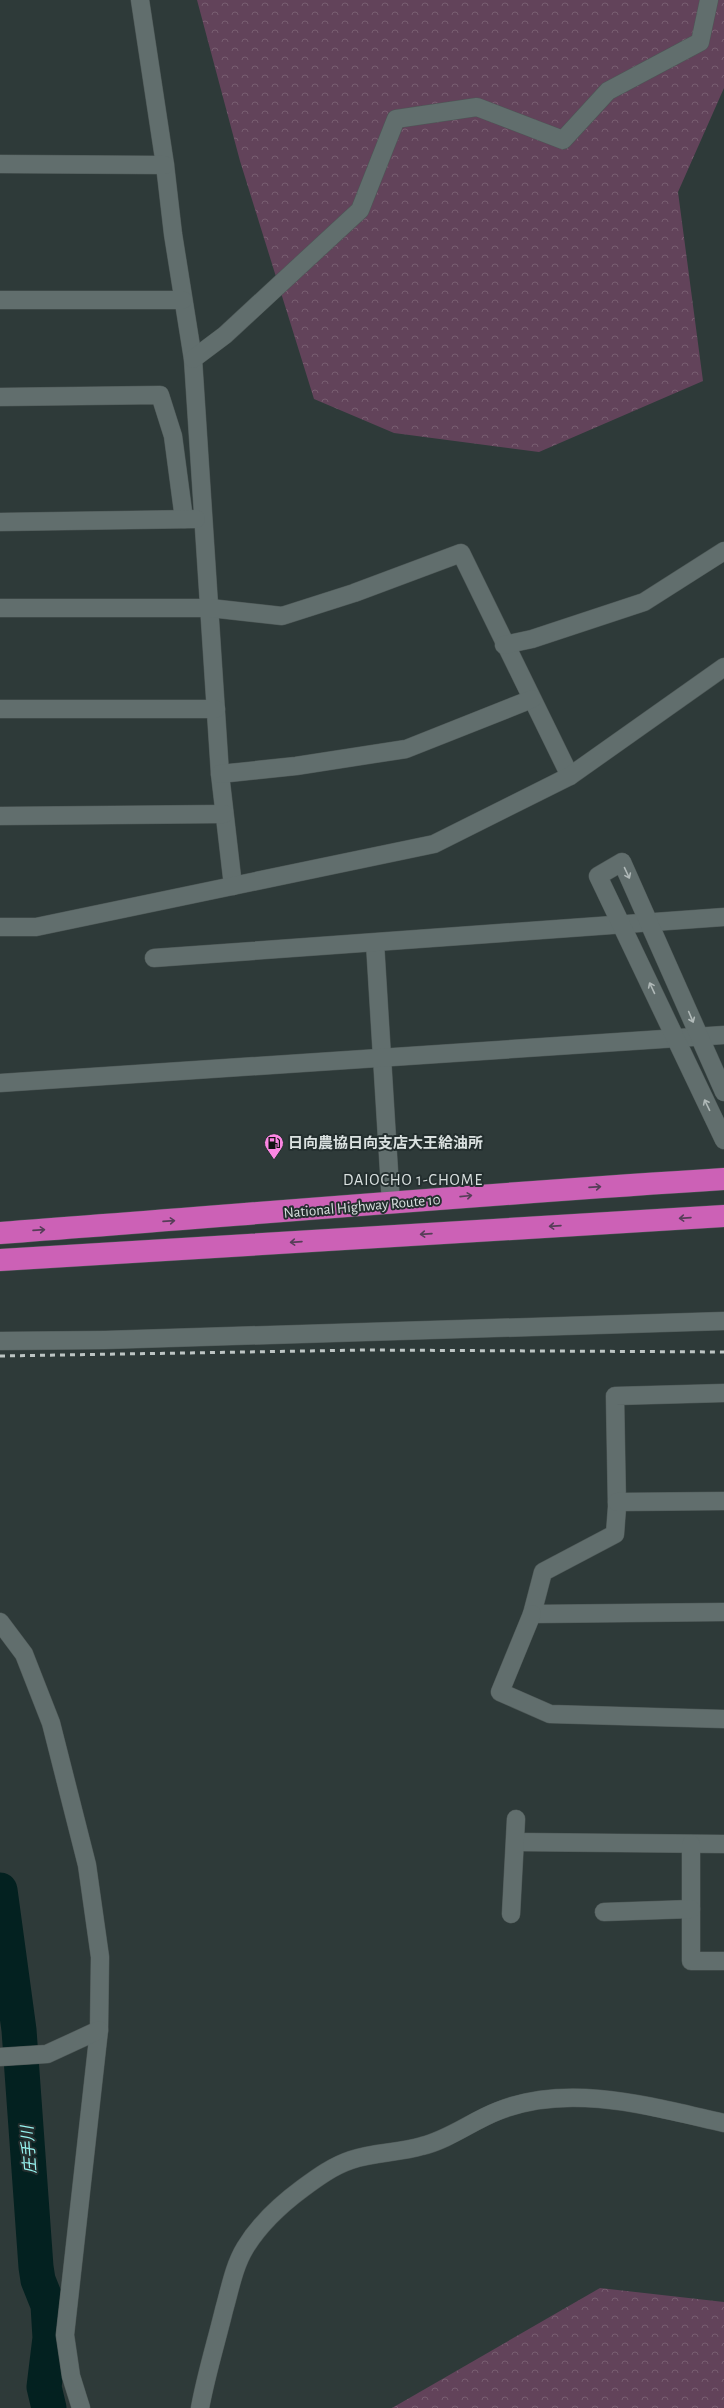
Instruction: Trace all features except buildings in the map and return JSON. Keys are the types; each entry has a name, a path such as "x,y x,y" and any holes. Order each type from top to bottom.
{"highway":[{"name":"National Highway Route 10","path":"0,1233 391,1204 501,1193 724,1179"},
{"name":"National Highway Route 10","path":"0,1260 724,1216"}],"street":[{"path":"140,0 165,165 183,300 193,359 194,402 205,520 220,774 233,886"},
{"path":"193,359 225,335 360,210 396,119 477,107 563,140 608,91 700,42 709,0"},
{"path":"0,164 165,165"},
{"path":"0,300 183,300"},
{"path":"0,397 160,395 173,436 184,519"},
{"path":"0,522 184,519 205,520"},
{"path":"504,645 532,639 644,602 724,551"},
{"path":"0,608 210,608 282,616 354,592 461,553 504,645 570,776"},
{"path":"0,927 36,927 434,844 570,776 724,667"},
{"path":"220,774 296,766 406,749 532,699"},
{"path":"0,709 216,709"},
{"path":"0,816 224,814"},
{"path":"724,1092 622,862 598,876 724,1140"},
{"path":"154,958 623,926 724,917"},
{"path":"375,943 391,1204"},
{"path":"0,1083 724,1035"},
{"path":"0,1341 106,1340 724,1321"},
{"path":"724,1393 615,1396 617,1502 615,1534 543,1572 532,1614 500,1692 550,1714 724,1719"},
{"path":"617,1502 724,1501"},
{"path":"532,1614 724,1612"},
{"path":"0,1622 24,1654 51,1723 87,1865 100,1958 99,2030 65,2335 71,2376 81,2408"},
{"path":"511,1914 516,1842 516,1819"},
{"path":"516,1842 724,1844"},
{"path":"691,1844 691,1961 724,1961"},
{"path":"604,1912 691,1909"},
{"path":"0,2057 47,2054 99,2030"},
{"path":"200,2408 213,2346 232,2278 245,2248 275,2210 332,2168 351,2160 423,2146 460,2131 498,2111 538,2100 586,2098 614,2100 650,2106 724,2123"}],"green space":[{"path":"197,0 724,0 724,88 678,192 703,381 539,452 394,433 314,399 240,161"},
{"path":"600,2288 724,2302 724,2408 392,2408"}],"waterway":[{"name":"庄手川","path":"0,1890 19,2030 36,2267 38,2280 48,2305 50,2338 44,2387 49,2408"}],"railway":[{"path":"0,1356 366,1350 724,1352"}],"place":[{"name":"日向農協日向支店大王給油所","path":"274,1160"}],"district":[{"name":"DAIOCHO 1-CHOME","path":"413,1179"}]}
